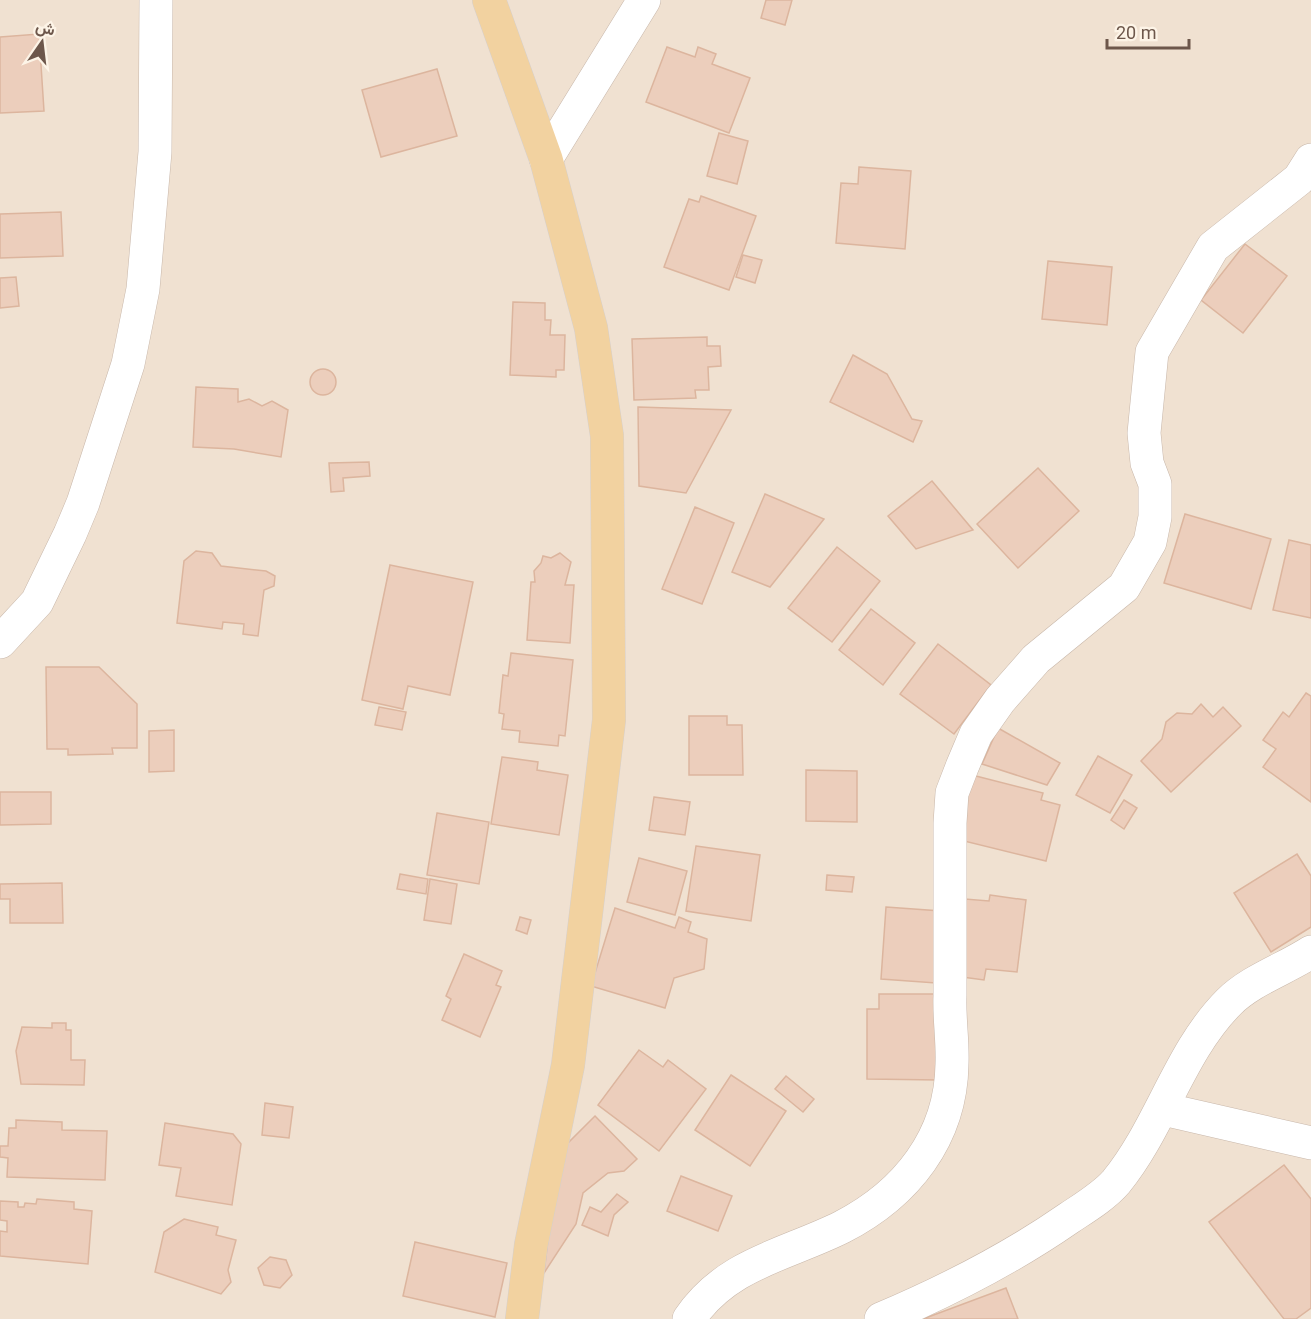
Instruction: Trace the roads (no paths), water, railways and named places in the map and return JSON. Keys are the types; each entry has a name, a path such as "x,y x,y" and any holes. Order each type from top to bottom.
{"main road":[{"path":"489,0 546,159 591,328 607,436 609,720 567,1065 531,1245 522,1319"}],"street":[{"path":"0,642 37,602 61,554 83,503 128,364 143,289 155,152 156,0"},
{"path":"546,159 644,0"},
{"path":"689,1319 698,1306 730,1278 767,1257 842,1227 882,1203 909,1177 925,1157 946,1109 952,1073 950,823 952,793 962,767 976,734 999,700 1036,659 1124,587 1139,566 1150,542 1155,517 1155,484 1147,462 1144,433 1152,352 1213,247 1299,179 1311,160"},
{"path":"881,1319 944,1292 1001,1262 1085,1208 1114,1184 1140,1149 1202,1038 1231,1000 1252,985 1311,952"},
{"path":"1163,1109 1311,1143"}]}
